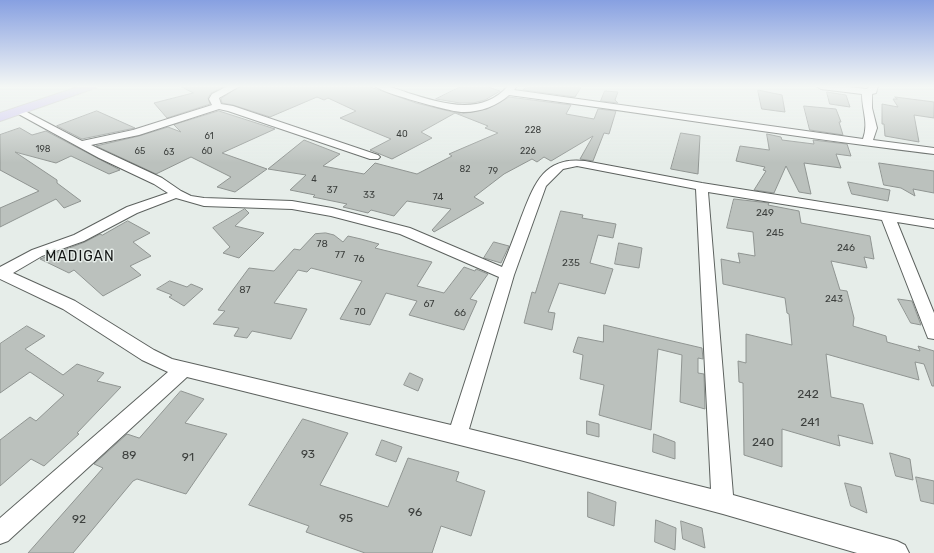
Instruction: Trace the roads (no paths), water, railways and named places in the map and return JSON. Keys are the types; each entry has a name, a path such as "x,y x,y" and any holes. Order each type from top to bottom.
{"main road":[{"path":"0,117 16,112"}],"street":[{"path":"20,112 81,144 158,181 177,194 204,202 292,205 332,212 405,231 507,275"},
{"path":"81,144 135,133 200,112"},
{"path":"241,112 374,157"},
{"path":"664,112 934,151"},
{"path":"867,142 872,128 868,112"},
{"path":"456,436 507,275 540,185 550,174 564,163 580,163 702,187 934,224"},
{"path":"702,187 723,503"},
{"path":"1,273 37,253 79,238 132,210 177,194"},
{"path":"888,217 933,328"},
{"path":"1,273 69,305 148,355 182,370 456,436 723,503 897,553"},
{"path":"0,533 182,370"}],"district":[{"name":"MADIGAN","path":"80,257"}]}
